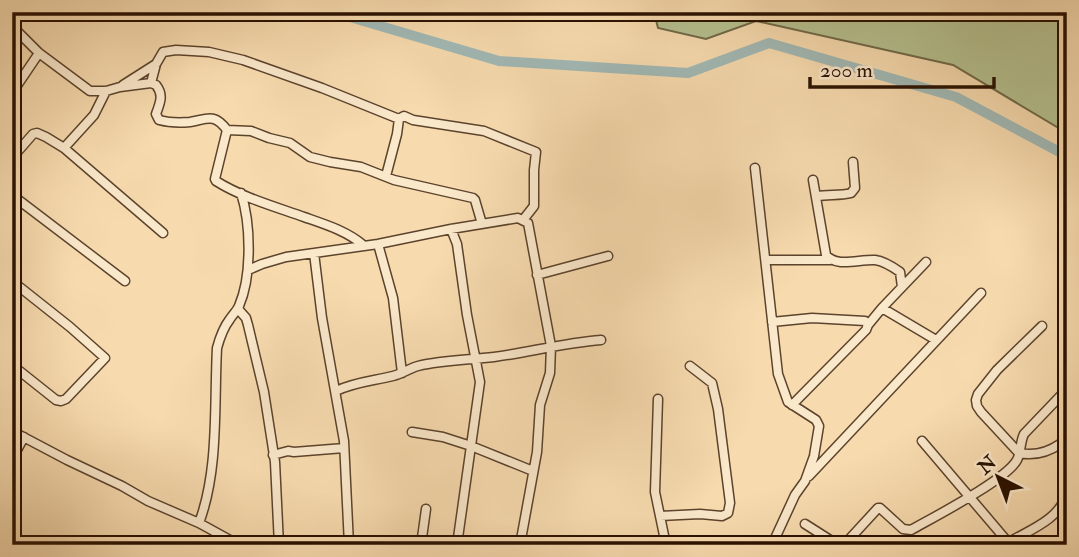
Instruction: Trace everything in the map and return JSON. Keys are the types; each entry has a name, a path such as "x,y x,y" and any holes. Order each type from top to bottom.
{"street":[{"path":"12,26 40,53 90,91 106,91 152,79"},
{"path":"152,79 160,55 167,51 220,55 243,60 322,88 399,119"},
{"path":"12,93 40,53"},
{"path":"120,87 156,64"},
{"path":"137,75 152,79 161,94 156,114 159,120 173,123 210,118 219,121 227,130 251,131 290,143 310,156 361,167 394,180 473,198 482,224"},
{"path":"64,148 94,115 106,91"},
{"path":"399,119 404,116 413,120 484,131 536,152 534,206 523,220"},
{"path":"386,176 399,119"},
{"path":"227,130 215,179 219,183 324,224 363,245"},
{"path":"12,158 29,137 37,133 46,137 64,148 163,233"},
{"path":"817,196 852,193 855,188 853,162"},
{"path":"755,168 778,374 786,398 818,424 814,456 805,481"},
{"path":"813,180 826,255 830,260"},
{"path":"199,523 205,507 211,467 217,348 221,334 238,309 246,286 246,208 241,193"},
{"path":"12,195 125,281"},
{"path":"248,270 286,257 378,244 451,229 518,218 528,223 551,346 550,373 540,405 537,452 520,545"},
{"path":"451,229 457,244 480,382 457,545"},
{"path":"378,244 393,298 402,373"},
{"path":"248,253 262,264"},
{"path":"314,253 344,448 349,545"},
{"path":"537,275 608,256"},
{"path":"766,260 878,260 900,272 902,287"},
{"path":"792,405 866,330 926,262"},
{"path":"12,281 105,358 61,401 56,400 12,365"},
{"path":"772,545 794,495 805,481 981,293"},
{"path":"238,309 246,318 264,393 273,454 279,545"},
{"path":"882,309 936,340"},
{"path":"772,323 812,318 865,321 868,325"},
{"path":"1042,326 997,370 976,400 981,412 1019,453 1035,455 1060,444"},
{"path":"336,391 349,385 392,377 415,367 601,340"},
{"path":"660,516 722,516 728,513 730,503 712,383 690,366"},
{"path":"844,545 877,508 903,529 911,530 970,497 1002,475 1018,459 1024,434 1067,389"},
{"path":"658,399 655,492 666,545"},
{"path":"12,430 239,545"},
{"path":"412,432 443,437 471,446 533,471"},
{"path":"12,459 24,437"},
{"path":"922,441 1007,543 1055,515 1067,494"},
{"path":"273,454 344,448"},
{"path":"814,456 822,462"},
{"path":"421,545 426,509"},
{"path":"805,524 838,545"}],"green space":[{"path":"654,12 1067,12 1067,133 953,65 756,21 706,39 658,28"}],"waterway":[{"path":"333,12 499,61 688,73 769,43 956,97 1067,156"}]}
